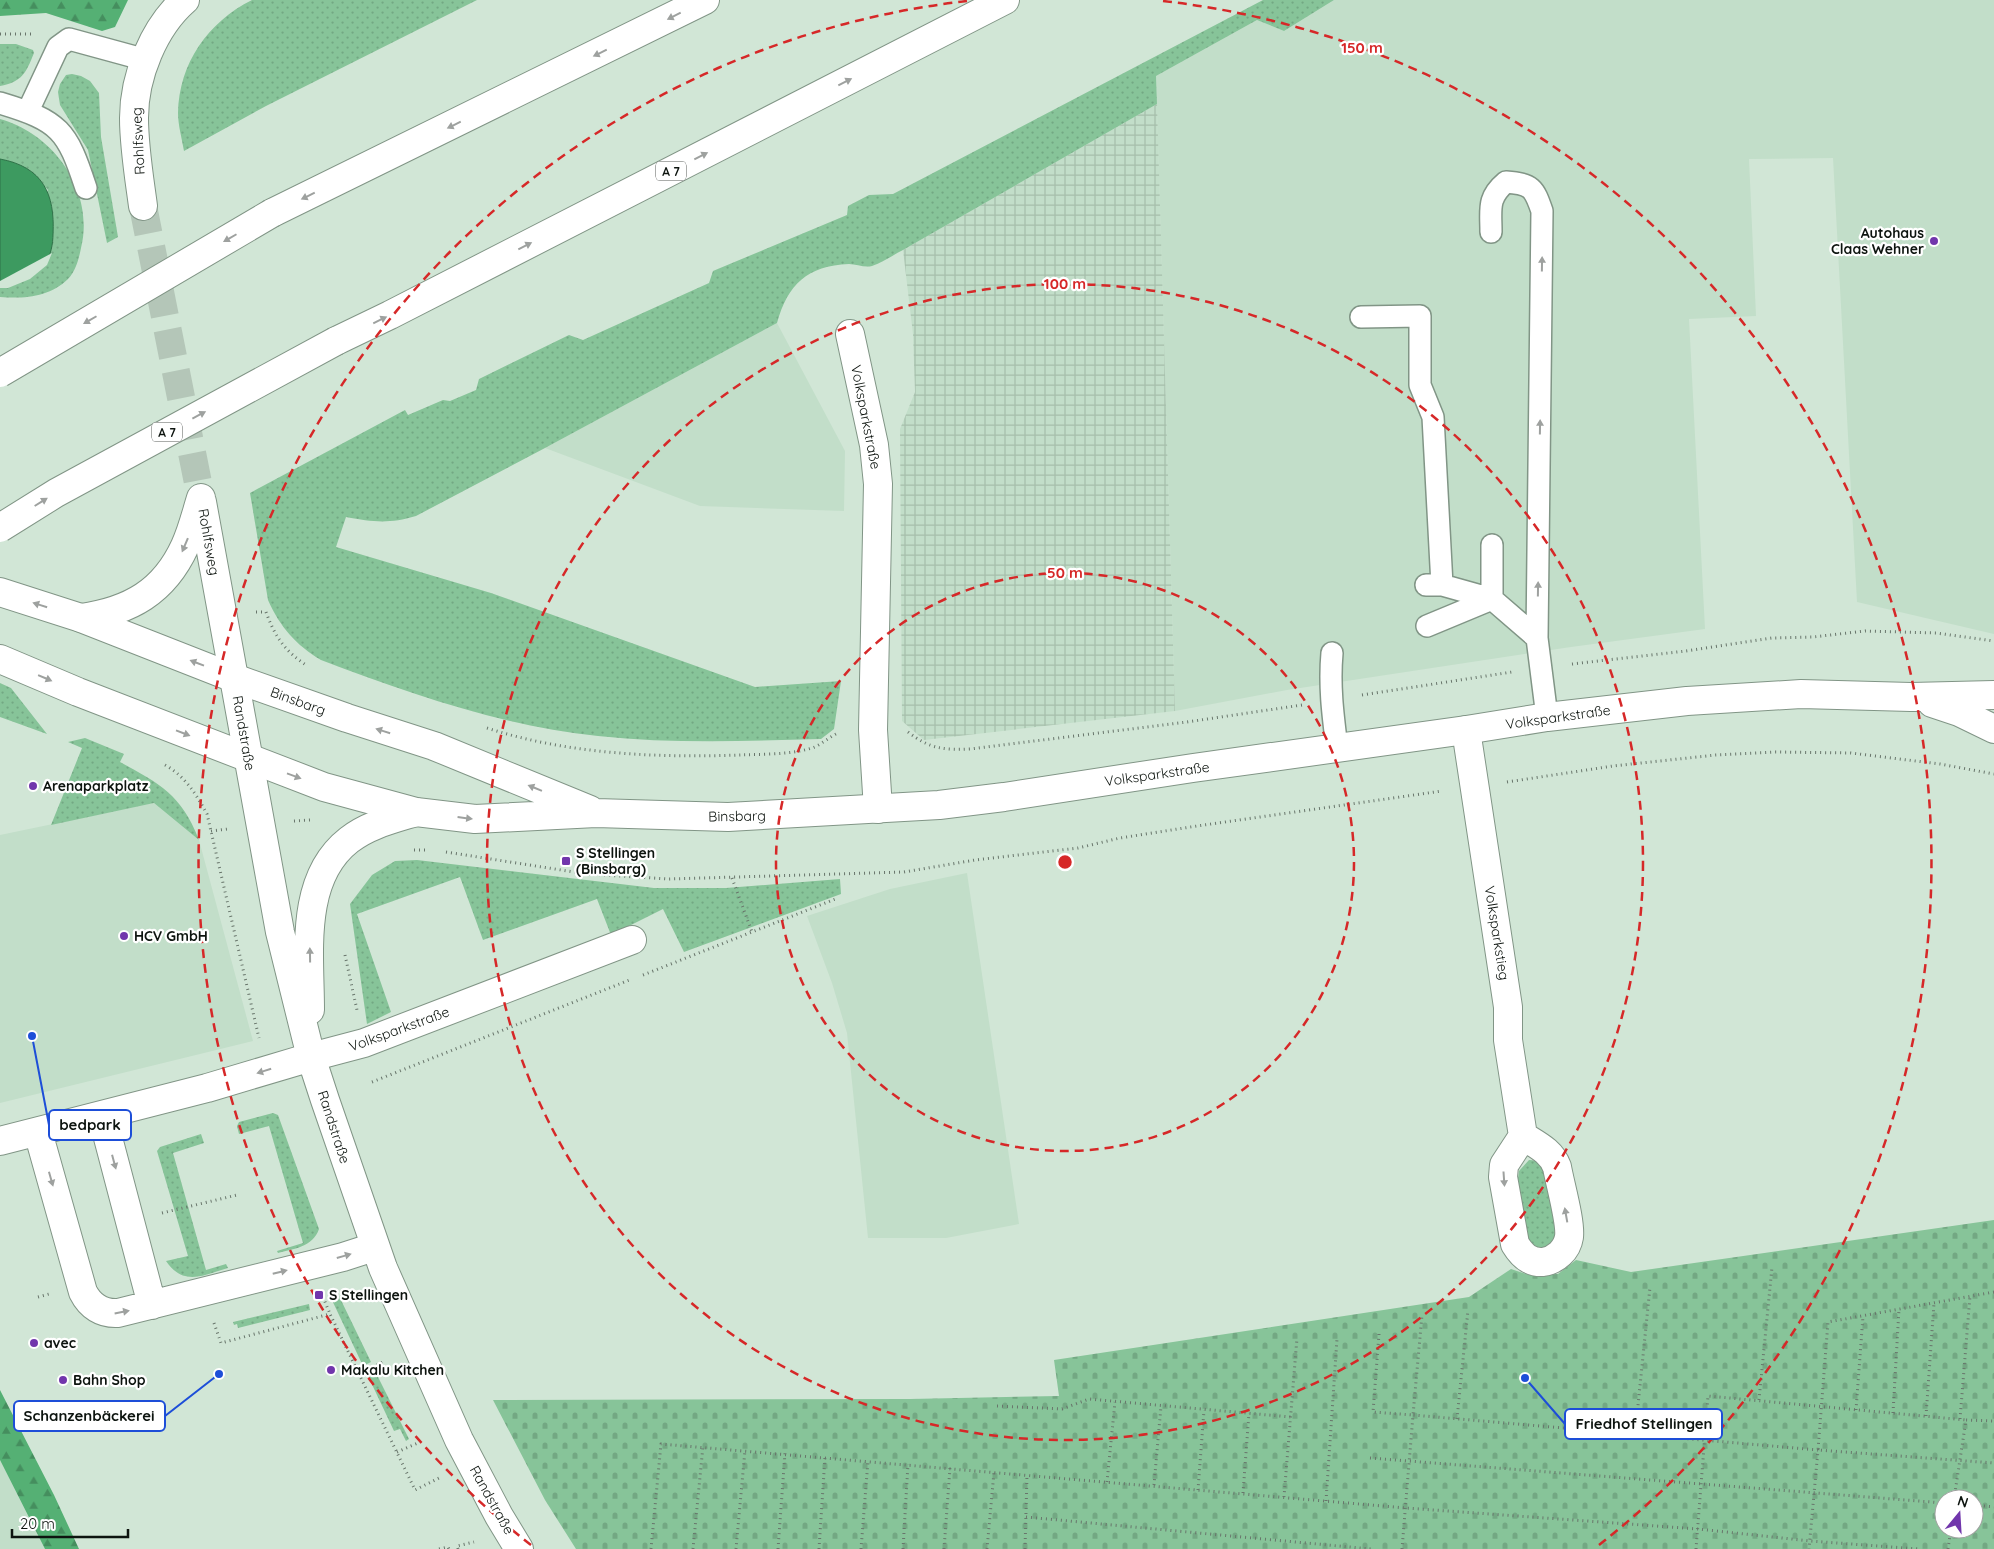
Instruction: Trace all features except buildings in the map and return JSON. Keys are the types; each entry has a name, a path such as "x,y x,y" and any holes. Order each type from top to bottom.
{"main road":[{"name":"Rohlfsweg","path":"143,206 136,157 134,116 138,88 146,60 169,16 185,0"},
{"path":"0,373 272,213 704,0"},
{"name":"A 7","path":"0,528 56,493 336,341 1005,0"},
{"name":"Volksparkstraße","path":"850,334 874,444 878,484 873,730 878,809 1004,797 1547,717 1687,701 1801,694 1911,697 1994,696"},
{"name":"Rohlfsweg","path":"81,618 106,614 126,607 161,584 175,566 186,544 201,498 234,678"},
{"name":"Binsbarg","path":"0,592 81,618 234,678 376,729 434,746 596,813"},
{"name":"Binsbarg","path":"0,659 78,692 324,787 416,812 474,820 596,813 728,817 878,809"},
{"name":"Randstraße","path":"234,678 280,932 311,1056 374,1247 459,1440 499,1516 519,1549"},
{"name":"Volksparkstraße","path":"1911,697 1959,712 1994,729"},
{"name":"Volksparkstieg","path":"1466,730 1508,1007 1508,1040 1523,1136"},
{"path":"311,1056 310,938 316,891 324,869 338,850 369,828 416,812"},
{"name":"Volksparkstraße","path":"0,1141 207,1088 311,1056 364,1043 632,940"},
{"path":"102,1115 152,1305"},
{"path":"38,1132 86,1299 97,1308 110,1313 152,1305 343,1257 374,1247"}],"lane":[{"path":"28,111 58,47 69,39 146,60"},
{"path":"0,104 28,111 46,120 59,130 68,141 75,155 86,188"},
{"path":"1491,232 1491,205 1495,191 1506,182 1522,184 1535,191 1542,211 1538,638 1547,717"},
{"path":"1361,317 1420,316 1420,385 1433,417 1434,585 1492,599 1538,638"},
{"path":"1492,545 1492,599"},
{"path":"1428,626 1492,599"},
{"path":"1332,653 1330,700 1337,748"}],"path":[{"path":"253,611 266,612 272,629 287,652 314,669"},
{"path":"905,729 929,746 942,750 970,749 1187,722 1541,668 1686,651 1772,638 1812,637 1865,631 1936,633 1994,641"},
{"path":"485,728 560,745 624,754 718,756 768,754 806,749 814,747 839,733 846,732"},
{"path":"163,763 176,771 196,793 207,814 256,1028"},
{"path":"211,831 228,828"},
{"path":"408,849 435,851"},
{"path":"444,852 588,874 669,879 904,872 976,860"},
{"path":"732,878 752,932"},
{"path":"372,1082 838,898"},
{"path":"344,952 358,1017"},
{"path":"176,1210 237,1195"},
{"path":"1759,1400 1772,1267"},
{"path":"1636,1435 1650,1287"},
{"path":"1809,1549 1828,1322 1994,1292"},
{"path":"1960,1419 1970,1296"},
{"path":"323,1297 415,1490 439,1478"},
{"path":"1926,1416 1934,1303"},
{"path":"1893,1413 1899,1309"},
{"path":"1457,1419 1468,1310"},
{"path":"214,1323 221,1343 330,1314"},
{"path":"1402,1549 1422,1315"},
{"path":"1856,1410 1862,1316"},
{"path":"1379,1334 1373,1412 1994,1464"},
{"path":"1284,1496 1297,1338"},
{"path":"1326,1500 1337,1339"},
{"path":"359,1374 385,1361"},
{"path":"1696,1549 1708,1396 1994,1422"},
{"path":"997,1406 1062,1409 1090,1400 1290,1418"},
{"path":"1107,1482 1115,1402"},
{"path":"1154,1485 1161,1406"},
{"path":"1198,1490 1204,1410"},
{"path":"1243,1493 1249,1413"},
{"path":"1955,1489 1966,1420"},
{"path":"397,1452 420,1442"},
{"path":"650,1549 661,1444 785,1453 1406,1508 1698,1529 1810,1541 1919,1549"},
{"path":"693,1549 703,1446"},
{"path":"736,1549 745,1450"},
{"path":"778,1549 785,1453"},
{"path":"818,1549 825,1457"},
{"path":"1370,1458 1934,1502"},
{"path":"861,1549 868,1461"},
{"path":"903,1549 908,1464"},
{"path":"944,1549 950,1468"},
{"path":"987,1549 994,1472"},
{"path":"1024,1549 1027,1475"},
{"path":"1026,1518 1371,1549"},
{"path":"458,1549 457,1546 474,1542"},
{"path":"440,1549 448,1547 449,1549"}],"shaded area":[{"path":"1334,0 1994,0 1994,634 1857,602 1833,158 1749,159 1756,316 1689,319 1705,629 1571,647 1287,690 1175,711 1156,76 1257,20 1284,31"},
{"path":"1157,104 1175,711 924,740 902,721 900,429 915,392 913,334 903,250"},
{"path":"0,159 27,168 43,184 52,207 53,238 49,257 45,263 0,286"},
{"path":"777,323 845,451 844,511 700,506 545,448"},
{"path":"154,803 199,840 253,1041 0,1103 0,835"},
{"path":"967,873 1019,1224 946,1238 868,1238 847,1033 832,983 807,916 890,889"},
{"path":"0,1460 45,1549 0,1549"}],"green space":[{"path":"0,0 128,0 115,27 102,31 46,13 0,16"},
{"path":"252,0 477,0 266,106 184,151 178,113 184,77 190,61 199,46 222,20"},
{"path":"1263,0 1334,0 1284,31 1257,20 1156,76 1157,104 880,263 872,266 849,264 834,266 811,273 801,280 787,298 777,323 416,516 381,521 346,517 336,547 491,593 755,687 841,681 834,729 821,739 710,741 626,739 527,725 457,707 388,685 321,660 296,642 283,627 268,600 250,493 405,410 408,415 443,400 450,401 476,390 479,379 569,335 583,340 709,283 713,271 847,215 848,206 869,195 893,194"},
{"path":"0,44 16,44 33,50 34,53 22,76 13,82 0,86"},
{"path":"72,74 90,81 99,93 101,137 118,237 107,243 88,150 60,105 58,92 60,84 66,75"},
{"path":"0,119 20,127 37,137 53,151 66,168 76,186 82,206 84,227 78,260 71,276 53,290 36,296 0,297 0,286 48,190 22,166 0,159"},
{"path":"0,683 11,688 47,734 0,717"},
{"path":"85,738 124,754 120,762 147,777 168,792 185,812 199,840 154,803 51,825 82,748 68,742"},
{"path":"417,860 654,888 726,888 840,879 841,894 684,952 663,909 611,935 597,899 483,940 460,877 357,914 391,1012 367,1024 350,904 372,875 395,861"},
{"path":"273,1113 278,1115 319,1229 312,1240 302,1246 278,1253 277,1251 303,1243 269,1126 239,1134 237,1126 239,1122"},
{"path":"201,1134 204,1143 173,1153 206,1270 226,1264 228,1268 194,1277 180,1274 166,1261 188,1256 157,1151 160,1147"},
{"path":"1529,1160 1538,1163 1547,1175 1556,1237 1545,1248 1537,1248 1528,1241 1518,1179 1519,1171"},
{"path":"1994,1220 1994,1549 576,1549 545,1500 493,1400 910,1399 1059,1396 1054,1360 1469,1297 1511,1269 1529,1275 1558,1274 1576,1260 1631,1272"},
{"path":"339,1296 371,1362 363,1366 331,1298"},
{"path":"309,1304 310,1310 238,1328 237,1324 234,1325 233,1322"},
{"path":"376,1373 409,1439 406,1441 400,1429 394,1431 368,1376"},
{"path":"0,1390 54,1495 79,1549 45,1549 0,1460"}],"pier":[{"path":"52,253 47,265 30,279 8,288 0,288 0,281"}],"tunnel":[{"path":"143,206 201,498"}],"place":[{"name":"Autohaus Claas Wehner","path":"1934,241"},
{"name":"Arenaparkplatz","path":"33,786"},
{"name":"S Stellingen (Binsbarg)","path":"566,861"},
{"name":"HCV GmbH","path":"124,936"},
{"name":"bedpark","path":"32,1036"},
{"name":"S Stellingen","path":"319,1295"},
{"name":"avec","path":"34,1343"},
{"name":"Makalu Kitchen","path":"331,1370"},
{"name":"Schanzenbäckerei","path":"219,1374"},
{"name":"Friedhof Stellingen","path":"1525,1378"},
{"name":"Bahn Shop","path":"63,1380"}]}
